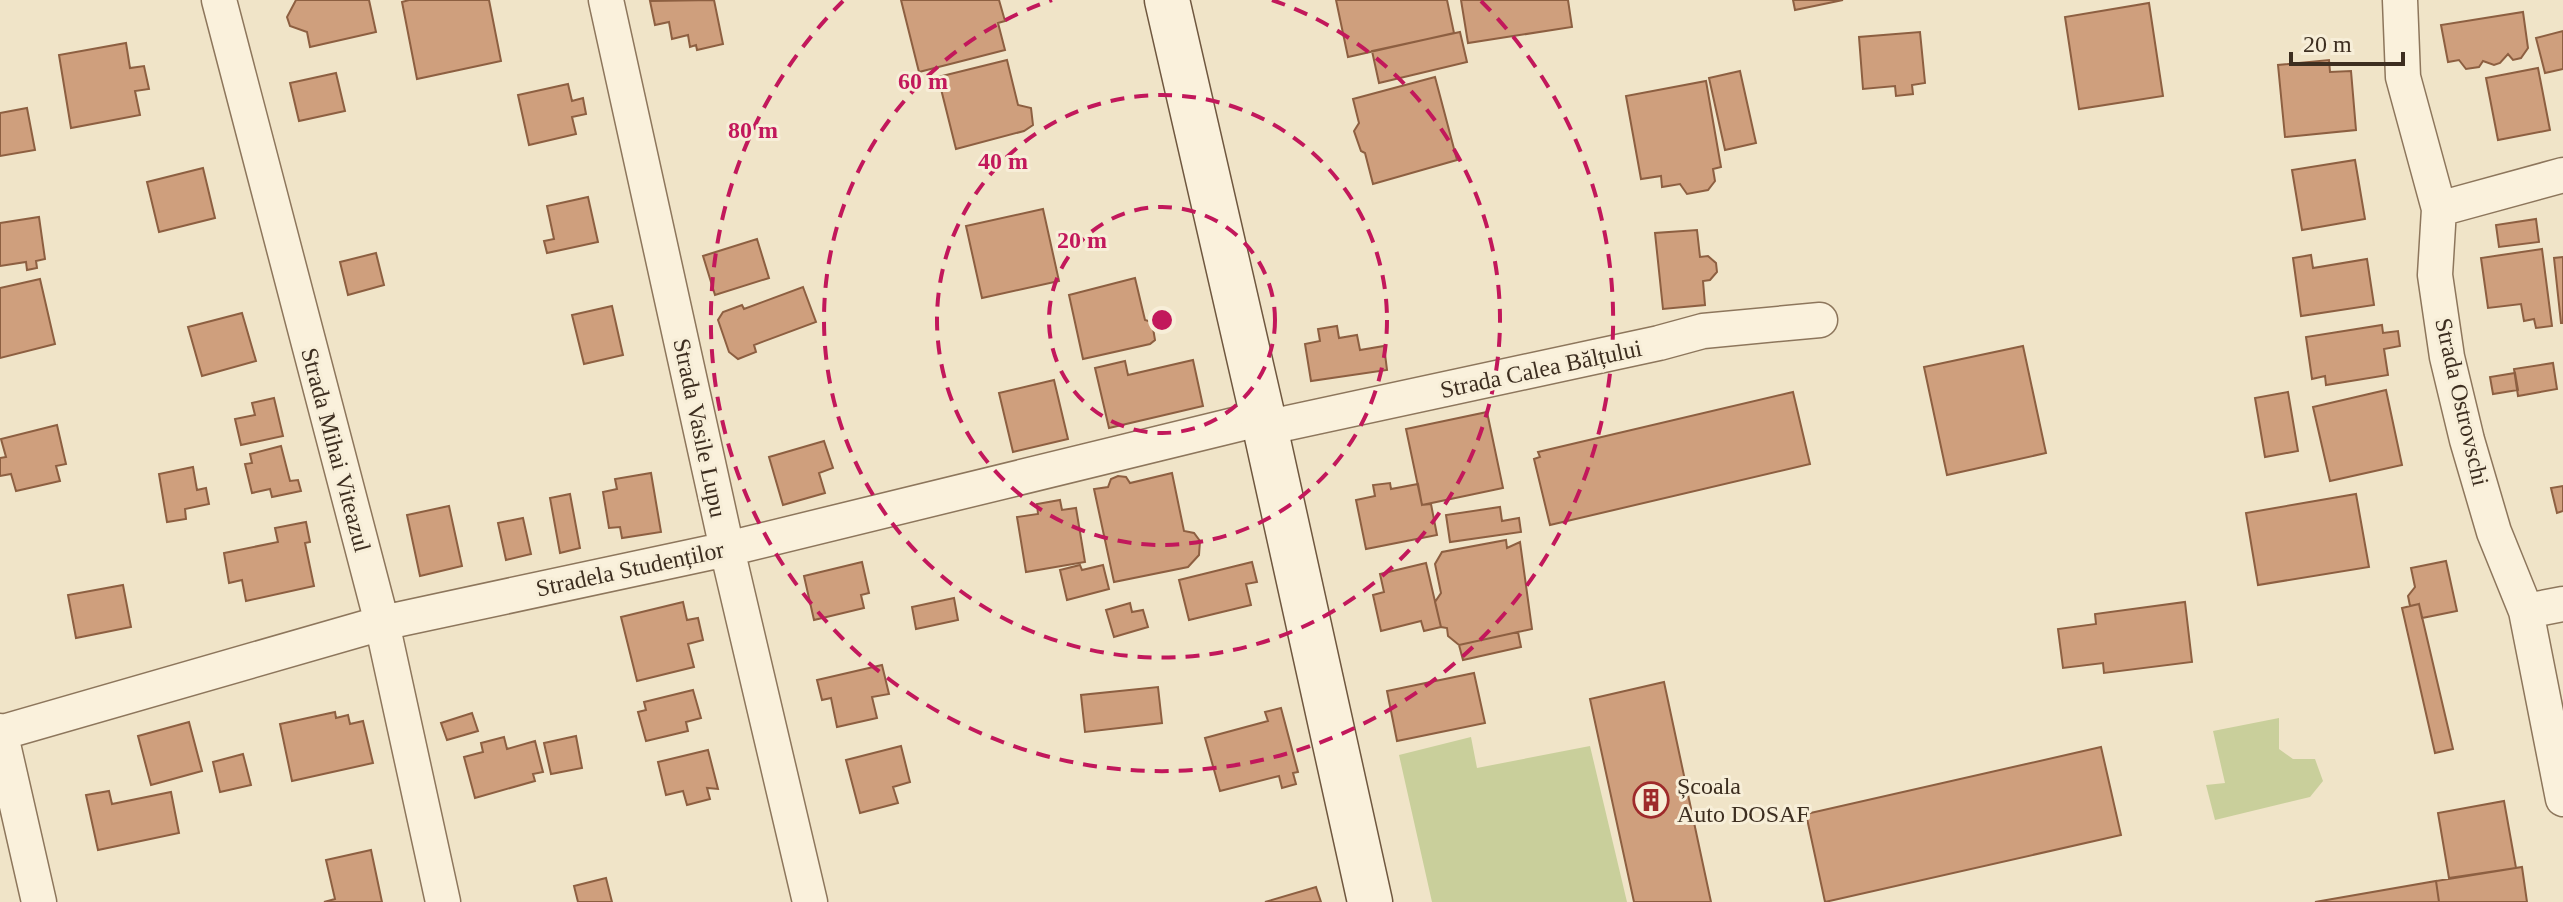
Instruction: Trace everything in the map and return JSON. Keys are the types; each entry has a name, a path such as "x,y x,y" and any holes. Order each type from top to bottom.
{"main road":[{"path":"1167,0 1370,902"}],"street":[{"name":"Strada Mihai Viteazul","path":"219,0 382,623 443,902"},
{"name":"Strada Vasile Lupu","path":"606,0 727,549 810,902"},
{"name":"Strada Ostrovschi","path":"2400,0 2403,77 2439,209 2435,275 2447,357 2494,532 2526,611 2563,799"},
{"path":"2439,209 2563,175"},
{"name":"Strada Calea Bălțului","path":"1264,423 1644,347 1703,331 1820,320"},
{"name":"Stradela Studenților","path":"0,732 382,623 727,549 1264,423"},
{"path":"2526,611 2563,604"},
{"path":"0,732 39,902"}],"green space":[{"path":"2279,718 2279,749 2293,759 2315,759 2323,781 2310,797 2215,820 2206,785 2225,783 2213,731"},
{"path":"1471,737 1477,768 1590,746 1627,902 1432,902 1399,755"}],"building":[{"path":"296,0 369,0 376,32 310,47 307,32 290,26 287,17"},
{"path":"489,0 501,61 417,79 402,2"},
{"path":"714,0 723,44 697,50 696,45 690,47 688,35 672,39 669,22 655,25 650,1"},
{"path":"901,0 999,0 1005,21 998,23 1005,50 919,72"},
{"path":"1336,0 1447,0 1454,33 1348,57"},
{"path":"1461,0 1568,0 1572,27 1468,43"},
{"path":"1793,0 1843,0 1795,10"},
{"path":"2149,3 2163,96 2079,109 2065,17"},
{"path":"2523,12 2528,48 2521,58 2513,60 2508,54 2500,63 2494,65 2483,61 2479,67 2466,69 2459,60 2448,62 2441,25"},
{"path":"2563,31 2563,69 2545,73 2536,38"},
{"path":"1460,32 1467,62 1379,83 1372,51"},
{"path":"1920,32 1925,83 1912,85 1913,94 1896,96 1895,86 1863,89 1859,37"},
{"path":"126,43 130,68 144,66 149,89 135,91 140,115 71,128 59,55"},
{"path":"1007,60 1018,105 1031,108 1033,125 1024,131 956,149 938,77"},
{"path":"2329,60 2330,72 2351,71 2356,130 2285,137 2278,65"},
{"path":"2538,68 2550,130 2498,140 2486,78"},
{"path":"1740,71 1756,143 1725,150 1709,78"},
{"path":"336,73 345,111 299,121 290,83"},
{"path":"1435,77 1457,160 1373,184 1365,153 1361,151 1354,131 1359,123 1353,99"},
{"path":"1706,81 1721,167 1713,169 1715,181 1708,190 1687,194 1680,184 1662,187 1661,176 1641,179 1626,96"},
{"path":"568,84 572,101 583,98 586,114 572,117 576,134 529,145 518,95"},
{"path":"27,108 35,150 0,156 0,113"},
{"path":"2355,160 2365,219 2302,230 2292,170"},
{"path":"203,168 215,218 159,232 147,182"},
{"path":"588,197 598,242 547,253 544,241 554,239 547,206"},
{"path":"1043,209 1059,281 982,298 966,226"},
{"path":"39,217 45,259 36,261 37,268 27,270 26,262 0,266 0,223"},
{"path":"2536,219 2539,242 2499,247 2496,225"},
{"path":"1697,230 1700,257 1708,256 1716,263 1717,272 1710,280 1703,281 1705,305 1663,309 1655,233"},
{"path":"757,239 769,278 715,295 703,256"},
{"path":"2542,249 2552,326 2536,328 2534,319 2524,321 2521,304 2488,308 2481,258"},
{"path":"376,253 384,285 348,295 340,262"},
{"path":"2311,255 2313,268 2367,259 2374,305 2301,316 2293,258"},
{"path":"2563,257 2563,323 2561,323 2554,258"},
{"path":"1135,278 1145,320 1152,322 1155,340 1150,344 1083,359 1069,295"},
{"path":"40,279 55,344 0,358 0,288"},
{"path":"803,287 816,322 754,345 756,352 738,359 729,352 718,320 723,312 742,305 744,309"},
{"path":"612,306 623,355 584,364 572,315"},
{"path":"242,313 256,361 202,376 188,327"},
{"path":"2382,325 2383,333 2398,331 2400,346 2384,349 2388,375 2326,385 2325,376 2312,379 2306,337"},
{"path":"1337,326 1339,338 1357,335 1360,350 1384,346 1387,370 1311,381 1305,344 1320,341 1318,329"},
{"path":"2023,346 2046,453 1947,475 1924,367"},
{"path":"1193,360 1203,406 1109,428 1095,368 1125,361 1128,375"},
{"path":"2553,363 2557,389 2518,396 2514,369"},
{"path":"2515,373 2518,390 2493,394 2490,377"},
{"path":"1054,380 1068,439 1013,452 999,393"},
{"path":"2386,390 2402,465 2330,481 2313,407"},
{"path":"1793,392 1810,464 1550,525 1534,459 1540,457 1538,452"},
{"path":"2288,392 2298,451 2265,457 2255,398"},
{"path":"274,398 283,436 241,445 235,419 255,415 252,403"},
{"path":"1487,412 1503,488 1422,505 1406,429"},
{"path":"57,425 66,464 56,466 60,481 16,491 11,474 0,476 0,458 6,457 1,439"},
{"path":"824,441 833,468 819,473 825,493 783,505 769,457"},
{"path":"281,446 290,481 298,480 301,491 272,497 270,489 252,493 245,464 252,463 250,454"},
{"path":"193,467 197,490 206,488 209,504 185,509 186,519 167,522 159,474"},
{"path":"651,473 661,532 622,538 620,527 609,528 603,492 617,489 615,479"},
{"path":"1172,473 1184,531 1194,533 1200,541 1199,555 1188,567 1114,582 1094,489 1108,487 1111,479 1118,476 1126,477 1130,483"},
{"path":"1390,483 1391,489 1418,484 1422,505 1431,504 1437,535 1366,549 1356,500 1375,496 1373,485"},
{"path":"2563,486 2563,511 2557,513 2551,488"},
{"path":"570,494 580,548 560,553 550,498"},
{"path":"2356,494 2369,567 2258,585 2246,513"},
{"path":"1060,500 1062,510 1076,508 1085,562 1026,572 1017,517 1038,514 1037,504"},
{"path":"449,506 462,566 420,576 407,515"},
{"path":"1500,507 1502,521 1519,518 1521,532 1450,542 1446,515"},
{"path":"523,518 531,554 506,560 498,523"},
{"path":"306,522 310,542 305,543 314,586 246,601 242,580 229,583 224,553 278,542 275,528"},
{"path":"1506,540 1507,548 1520,542 1532,629 1459,645 1448,636 1447,628 1441,627 1435,602 1441,593 1435,564 1442,552"},
{"path":"2446,561 2457,611 2422,618 2419,604 2410,606 2408,596 2415,587 2411,568"},
{"path":"862,562 869,593 861,595 864,608 814,620 804,576"},
{"path":"1252,562 1257,582 1246,584 1251,605 1189,620 1179,580"},
{"path":"1426,563 1441,627 1424,631 1421,621 1381,631 1373,595 1384,592 1380,574"},
{"path":"1080,565 1082,570 1103,565 1109,589 1067,600 1060,570"},
{"path":"123,585 131,627 76,638 68,595"},
{"path":"954,598 958,620 916,629 912,607"},
{"path":"683,602 687,620 698,618 703,640 688,644 694,667 637,681 621,617"},
{"path":"2185,602 2192,662 2104,673 2103,663 2063,668 2058,629 2096,624 2095,614"},
{"path":"1130,603 1132,612 1143,610 1148,627 1114,637 1106,610"},
{"path":"2419,604 2453,749 2435,753 2402,608"},
{"path":"1518,632 1521,647 1463,660 1459,645"},
{"path":"882,665 889,694 872,697 877,718 837,727 831,698 822,700 817,680"},
{"path":"1474,673 1485,723 1397,741 1387,691"},
{"name":"Școala Auto DOSAF","path":"1664,682 1711,902 1634,902 1590,699"},
{"path":"1158,687 1162,723 1085,732 1081,695"},
{"path":"693,690 701,718 686,722 688,731 646,741 638,712 646,710 644,702"},
{"path":"1281,708 1298,772 1293,773 1296,784 1282,788 1279,776 1220,791 1205,738 1268,721 1265,712"},
{"path":"335,712 336,718 348,715 350,724 363,721 373,763 292,781 280,724"},
{"path":"472,713 478,731 447,740 441,723"},
{"path":"189,722 202,771 151,785 138,736"},
{"path":"576,736 582,768 551,774 544,743"},
{"path":"504,737 507,749 535,741 543,772 533,774 535,781 475,798 464,757 483,752 481,743"},
{"path":"901,746 910,782 893,787 898,803 860,813 846,760"},
{"path":"2101,747 2121,835 1825,902 1806,814"},
{"path":"708,750 718,789 707,788 710,799 687,805 683,791 666,795 658,762"},
{"path":"243,754 251,785 220,792 213,762"},
{"path":"109,791 112,804 171,792 179,833 98,850 86,795"},
{"path":"2504,801 2516,868 2449,878 2438,813"},
{"path":"371,850 382,902 324,902 335,899 326,860"},
{"path":"2522,867 2527,902 2439,902 2436,881"},
{"path":"606,878 612,902 578,902 574,886"},
{"path":"2436,881 2439,902 2315,902"},
{"path":"1316,887 1321,902 1265,902"}],"place":[{"name":"Școala Auto DOSAF","path":"1651,800"}]}
